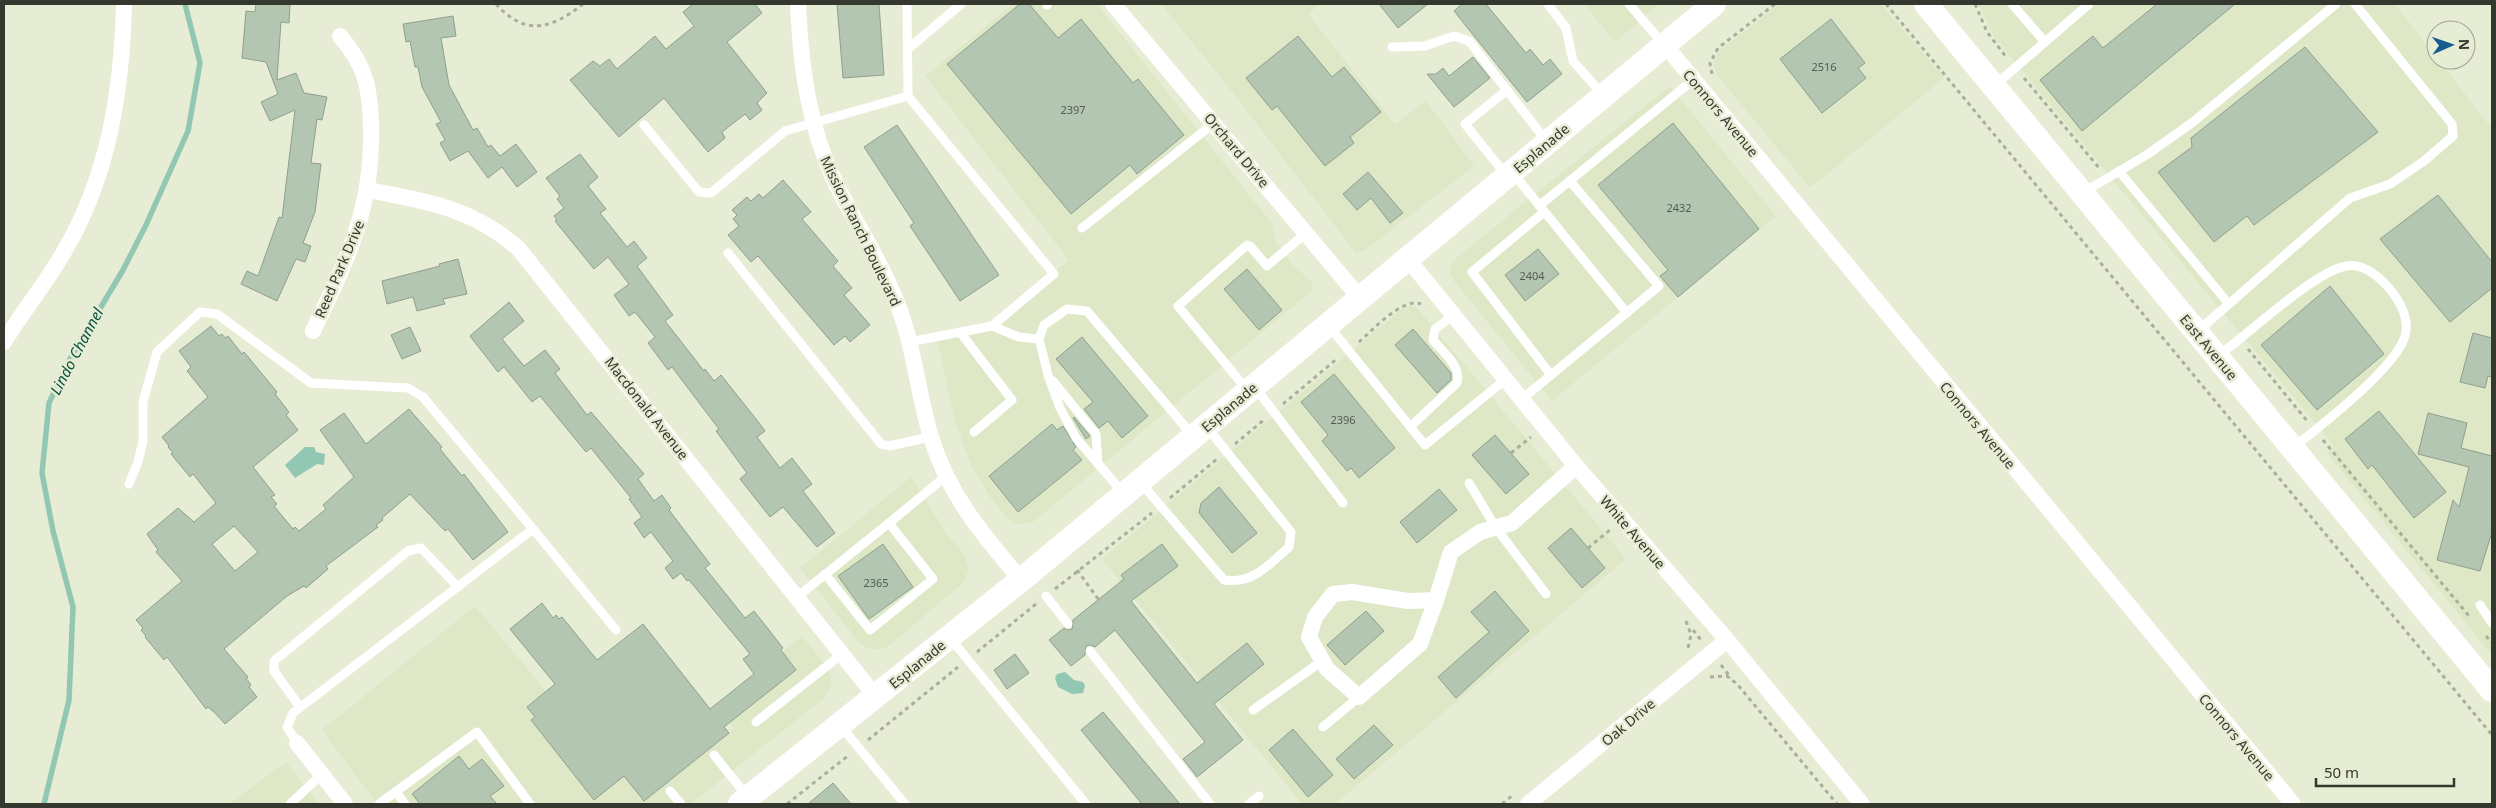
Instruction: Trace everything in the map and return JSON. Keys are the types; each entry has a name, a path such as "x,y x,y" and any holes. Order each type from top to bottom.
{"main road":[{"name":"Esplanade","path":"744,801 1021,580 1714,4"},
{"name":"East Avenue","path":"1926,4 2492,690"}],"street":[{"path":"4,342 65,251 93,190 109,139 115,110 124,4"},
{"name":"Mission Ranch Boulevard","path":"798,4 802,66 813,123 836,184 896,299 909,342 930,437 945,478 969,516 1021,580"},
{"name":"Orchard Drive","path":"1113,4 1360,298"},
{"name":"Reed Park Drive","path":"313,331 346,262 361,221 368,190 371,144 369,90 359,61 340,36"},
{"name":"Connors Avenue","path":"1665,45 2293,804"},
{"name":"Macdonald Avenue","path":"368,190 451,208 487,224 518,248 876,697"},
{"name":"White Avenue","path":"1407,258 1576,466 1727,640 1862,804"},
{"path":"1436,600 1408,601 1352,592 1333,594 1315,617 1309,637 1327,669 1359,697 1420,644 1436,600 1451,552 1480,532 1512,523 1576,466"},
{"name":"Oak Drive","path":"1528,804 1727,640"},
{"path":"296,743 345,804"}],"lane":[{"path":"907,4 908,96 1054,274 992,326 909,342"},
{"path":"908,49 961,4"},
{"path":"1548,4 1566,28 1573,61 1603,96"},
{"path":"1630,4 1665,45"},
{"path":"2012,4 2045,42"},
{"path":"1994,86 2089,4"},
{"path":"2082,194 2193,122 2336,4"},
{"path":"2196,332 2350,198 2390,184 2424,161 2453,136 2452,124 2355,4"},
{"path":"1392,47 1425,46 1454,36 1469,41 1548,142"},
{"path":"1551,375 1472,272 1570,181 1693,80"},
{"path":"1507,90 1465,124 1541,209 1628,313"},
{"path":"644,125 698,192 711,193 785,131 908,96"},
{"path":"1082,228 1214,123"},
{"path":"2119,171 2228,303"},
{"path":"1522,398 1659,286 1570,181"},
{"path":"1306,232 1267,266 1247,245 1178,306 1274,412 1343,502"},
{"path":"728,253 881,444 889,446 930,437"},
{"path":"2217,357 2312,282 2346,266 2361,268 2374,274 2388,287 2400,303 2406,321 2406,335 2402,343 2381,370 2293,448"},
{"path":"1067,309 1087,312 1200,431 1226,452 1291,532 1289,547 1252,578 1238,582 1224,580 1160,506 1098,464 1076,438 1060,408 1048,375 1039,339 1044,325 1067,309"},
{"path":"129,484 138,462 142,441 143,402 157,352 200,312 217,314 311,384 408,388 423,397 616,630"},
{"path":"1410,426 1457,383 1459,376 1456,369 1433,340 1433,334 1440,325 1454,315"},
{"path":"1328,325 1425,445 1506,378"},
{"path":"992,326 1019,337 1039,339"},
{"path":"960,332 1012,400 974,432"},
{"path":"1048,375 1096,434 1098,464"},
{"path":"797,597 945,478"},
{"path":"1469,483 1496,528 1546,594"},
{"path":"825,574 870,630 933,579 889,523"},
{"path":"296,743 287,727 293,713 533,529"},
{"path":"300,707 274,671 274,661 408,552 421,548 458,587"},
{"path":"1046,596 1068,624"},
{"path":"2480,605 2492,623"},
{"path":"950,637 1086,804"},
{"path":"1090,651 1210,804"},
{"path":"756,722 842,654"},
{"path":"1253,710 1322,661"},
{"path":"1323,727 1359,697"},
{"path":"840,725 905,804"},
{"path":"379,804 477,732 530,804"},
{"path":"714,755 744,801"},
{"path":"290,804 322,774"},
{"path":"670,791 681,804"},
{"path":"396,792 405,804"},
{"path":"1249,804 1260,796"}],"path":[{"path":"496,4 514,19 529,26 538,27 556,22 583,4"},
{"path":"1715,79 1710,63 1718,48 1775,4"},
{"path":"1886,4 2492,735"},
{"path":"1975,4 1987,32 2107,178"},
{"path":"787,804 859,748 1088,560 1098,557 1396,310 1408,303 1414,302 1423,306 1440,325"},
{"path":"2240,340 2471,617"},
{"path":"1526,430 1537,443"},
{"path":"1511,453 1532,436"},
{"path":"1604,524 1616,538"},
{"path":"1588,548 1610,530"},
{"path":"1077,570 1099,600"},
{"path":"1683,618 1688,623 1691,635 1686,651"},
{"path":"2482,630 2492,643"},
{"path":"1743,691 1837,804"},
{"path":"1502,804 1517,792"}],"shaded area":[{"path":"1013,4 1097,4 1273,225 1275,241 1291,263 1311,281 1313,290 1033,522 1024,524 1015,524 1008,519 990,497 970,463 954,418 936,335 988,325 1069,260 925,76"},
{"path":"1161,4 1320,4 1308,14 1395,124 1426,101 1474,166 1364,251 1355,252 1226,84"},
{"path":"1584,4 1659,4 1615,42"},
{"path":"1779,4 1881,4 1944,78 1810,188 1717,75 1714,66 1718,52"},
{"path":"1978,4 2284,4 2286,6 2289,4 2395,4 2426,44 2426,70 2447,70 2489,125 2492,123 2492,655 2327,453 2334,446 1995,38"},
{"path":"1670,86 1776,216 1552,401 1454,281 1450,273 1453,261"},
{"path":"1415,306 1418,309 1626,559 1335,804 1302,804 1102,559 1403,308"},
{"path":"305,447 314,447 316,452 325,454 324,465 317,464 295,478 285,465"},
{"path":"911,477 949,537 964,554 969,569 963,583 886,648 874,650 861,645 800,568"},
{"path":"475,606 551,697 643,624 729,733 734,729 715,705 802,636 828,669 831,677 830,689 824,698 691,804 377,804 322,730"},
{"path":"1065,672 1074,680 1083,682 1085,686 1083,693 1072,694 1058,687 1055,678 1057,674"},
{"path":"286,762 319,804 229,804"}],"building":[{"path":"256,4 290,4 289,23 281,22 277,80 296,73 304,93 327,97 322,120 317,119 311,163 321,164 315,212 303,243 311,246 305,262 296,259 277,301 241,284 247,271 258,276 279,217 282,218 295,110 270,121 261,102 278,94 266,62 242,58 246,11 255,12"},
{"path":"693,4 755,4 762,13 727,42 767,93 757,103 762,110 750,120 745,114 722,132 725,138 708,152 664,98 619,137 570,80 593,61 600,66 609,59 617,69 655,36 666,49 694,26 683,12"},
{"path":"837,4 879,4 884,75 843,78"},
{"path":"1020,4 1029,4 1058,38 1081,19 1133,83 1138,79 1184,135 1137,174 1130,165 1071,214 947,64"},
{"path":"1379,4 1428,4 1398,28"},
{"path":"1462,4 1486,4 1526,53 1530,49 1543,65 1550,59 1562,74 1527,102 1454,11"},
{"path":"2157,4 2235,4 2082,131 2040,80 2093,36 2103,48"},
{"path":"453,16 456,36 441,38 449,85 473,130 477,128 488,147 491,145 500,156 516,144 537,172 517,187 502,167 488,178 468,151 450,161 440,143 445,140 436,124 441,122 422,87 418,67 415,67 410,41 406,42 403,24"},
{"path":"1831,19 1865,63 1858,68 1866,78 1822,113 1780,59"},
{"path":"1298,36 1332,77 1344,67 1381,112 1350,137 1354,143 1325,166 1277,106 1272,110 1246,78"},
{"path":"2305,47 2378,132 2254,225 2247,216 2214,242 2158,172 2192,147 2191,138"},
{"path":"1473,57 1490,78 1454,107 1427,74 1436,74 1443,68 1449,76"},
{"path":"1673,123 1759,229 1678,297 1660,276 1668,270 1598,185"},
{"path":"897,125 999,275 960,301 910,226 914,223 864,147"},
{"path":"580,154 598,177 588,186 606,209 600,213 627,247 634,241 647,258 637,266 673,315 665,321 704,371 705,369 714,381 721,375 756,419 765,431 757,437 780,468 792,458 812,484 803,491 835,533 817,547 783,507 770,517 740,479 747,473 716,431 719,429 672,367 668,370 648,343 655,337 635,312 629,316 614,295 629,284 608,257 594,269 555,221 557,220 554,216 564,208 557,199 560,196 546,178"},
{"path":"1368,172 1403,213 1390,223 1371,198 1357,210 1343,194"},
{"path":"783,180 811,212 802,219 838,261 833,266 852,288 844,295 870,325 850,342 845,336 834,345 758,256 751,262 728,235 739,226 733,219 737,215 732,210 747,197 751,201 759,194 763,198"},
{"path":"2438,195 2492,262 2492,288 2450,322 2380,239"},
{"path":"1538,249 1559,274 1525,301 1505,275"},
{"path":"458,259 467,294 443,299 445,304 417,311 413,297 387,304 382,281 440,266 439,264"},
{"path":"1247,269 1282,310 1259,330 1224,289"},
{"path":"2330,286 2384,354 2317,410 2261,345"},
{"path":"509,302 524,321 502,339 524,366 545,350 560,369 555,373 587,415 591,412 644,474 638,479 654,501 662,495 671,508 669,510 710,564 705,568 745,618 754,611 783,648 781,650 796,670 724,727 729,733 644,801 624,776 594,800 531,720 535,717 527,707 555,684 510,629 542,603 553,618 556,615 559,619 562,617 597,660 643,624 710,709 754,674 743,659 750,654 689,580 687,581 681,573 673,579 665,568 673,561 651,532 644,538 634,523 642,517 629,499 631,498 591,448 586,452 540,396 532,402 504,367 498,372 470,336"},
{"path":"211,326 219,336 222,334 225,338 228,336 242,354 244,352 277,392 275,394 289,412 286,415 298,430 253,467 275,495 271,497 277,504 274,506 293,529 295,527 299,531 326,509 323,505 354,477 320,430 344,413 366,444 409,409 442,447 440,449 462,476 464,474 508,532 473,560 448,529 445,531 410,494 382,518 383,520 376,525 378,527 326,566 328,569 306,588 304,586 287,596 224,649 248,677 246,678 251,685 249,687 257,697 225,724 208,707 206,709 167,657 164,660 145,637 141,630 143,628 136,620 182,581 156,552 158,550 147,534 178,508 194,522 216,503 193,474 190,477 171,454 173,453 162,437 208,397 187,371 191,367 179,351","holes":["234,526 258,552 235,571 212,544"]},
{"path":"410,327 421,351 402,359 391,335"},
{"path":"1413,329 1451,373 1451,380 1437,393 1395,345"},
{"path":"2473,333 2492,338 2492,377 2488,376 2485,388 2460,382"},
{"path":"1082,337 1148,416 1122,438 1108,421 1099,428 1084,409 1093,402 1056,359"},
{"path":"1334,374 1395,448 1359,478 1351,468 1347,471 1322,441 1328,435 1301,402"},
{"path":"2379,411 2446,492 2414,518 2372,465 2368,469 2345,439"},
{"path":"2428,413 2467,423 2461,448 2492,456 2492,532 2480,571 2437,560 2453,500 2459,507 2469,467 2418,454"},
{"path":"1073,418 1090,436 1086,439"},
{"path":"1052,424 1057,430 1063,426 1076,447 1073,450 1082,460 1018,512 989,476"},
{"path":"1495,435 1529,474 1506,494 1472,455"},
{"path":"1219,487 1257,533 1232,553 1199,513 1201,503"},
{"path":"1439,489 1457,510 1417,543 1400,522"},
{"path":"1571,528 1605,568 1582,588 1548,548"},
{"path":"883,544 913,587 869,619 838,576"},
{"path":"1162,544 1178,566 1131,601 1197,683 1247,643 1264,664 1214,704 1243,740 1197,777 1183,759 1205,742 1115,630 1095,647 1086,646 1085,655 1071,666 1049,640 1064,628 1072,629 1073,620 1124,579 1121,575"},
{"path":"1495,591 1529,631 1456,698 1438,677 1489,632 1471,612"},
{"path":"1366,611 1384,631 1345,665 1327,645"},
{"path":"1015,654 1029,673 1007,689 994,670"},
{"path":"1103,712 1180,804 1142,804 1081,730"},
{"path":"1374,725 1393,745 1354,779 1336,759"},
{"path":"1293,729 1333,775 1308,797 1269,750"},
{"path":"459,756 469,769 482,759 504,786 490,796 497,804 420,804 412,794"},
{"path":"833,783 851,804 808,804"}],"waterway":[{"name":"Lindo Channel","path":"44,804 69,700 73,607 53,531 42,473 49,403 70,359 123,270 146,225 188,131 200,63 185,4"}]}
